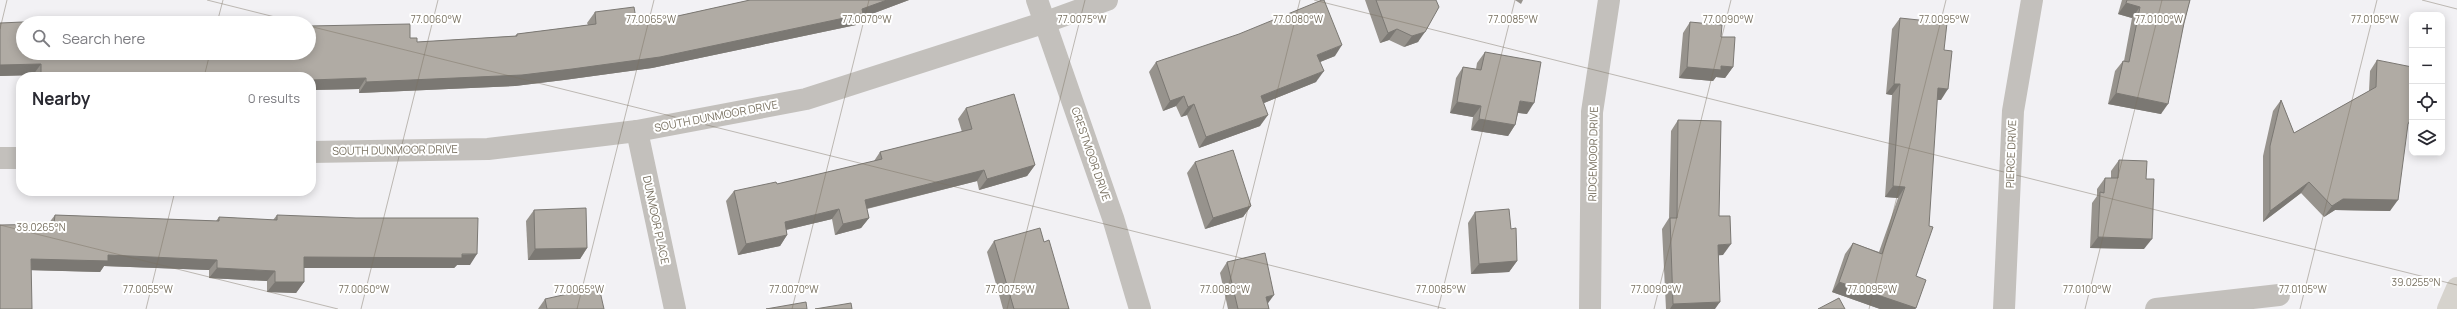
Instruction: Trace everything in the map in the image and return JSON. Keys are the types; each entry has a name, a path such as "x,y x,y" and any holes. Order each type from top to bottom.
{"highway":[{"path":"2448,309 2457,288"}],"street":[{"name":"CRESTMOOR DRIVE","path":"1037,0 1046,22 1113,218 1140,309"},
{"name":"SOUTH DUNMOOR DRIVE","path":"316,152 488,149 637,131 806,99 1046,22 1107,0"},
{"name":"RIDGEMOOR DRIVE","path":"1590,309 1592,112 1609,0"},
{"name":"PIERCE DRIVE","path":"2004,309 2013,111 2032,0"},
{"name":"DUNMOOR PLACE","path":"637,131 676,309"},
{"path":"0,158 16,158"},
{"path":"2156,309 2279,295"}],"building":[{"path":"750,0 887,0 862,9 863,14 660,57 522,75 366,82 366,78 316,80 316,72 41,72 41,64 0,65 0,23 16,22 16,60 316,60 316,26 410,24 410,38 417,38 417,42 517,36 517,34 596,24 595,12 634,7 637,25"},
{"path":"1324,0 1342,45 1317,55 1324,71 1261,96 1268,115 1206,137 1194,104 1188,107 1184,96 1170,101 1156,62 1239,34"},
{"path":"1376,0 1436,0 1439,7 1425,32 1412,36 1397,29 1388,33"},
{"path":"2127,0 2190,0 2168,104 2116,93 2123,61 2129,62 2140,7 2126,3"},
{"path":"1900,18 1947,23 1944,50 1952,51 1948,89 1938,88 1929,226 1933,227 1916,276 1926,280 1916,308 1839,282 1853,243 1882,254 1905,187 1893,186 1900,84 1894,84"},
{"path":"1690,22 1722,25 1721,37 1735,37 1733,67 1721,66 1721,70 1687,67"},
{"path":"1485,52 1541,62 1534,103 1520,101 1515,125 1479,119 1481,106 1457,102 1463,67 1481,70"},
{"path":"2377,60 2409,66 2409,122 2398,200 2343,199 2332,206 2309,182 2270,211 2270,146 2281,100 2294,133 2376,87"},
{"path":"1014,94 1035,165 987,179 984,170 865,200 869,218 843,224 839,209 785,222 787,235 746,244 734,191 776,182 777,184 882,159 880,152 972,129 966,108"},
{"path":"1678,120 1721,121 1719,216 1730,216 1731,244 1718,245 1720,302 1673,304 1670,218 1677,218"},
{"path":"1233,150 1251,206 1213,218 1195,162"},
{"path":"2119,160 2147,161 2146,179 2154,179 2152,239 2098,237 2100,192 2104,193 2105,178 2118,178"},
{"path":"586,208 587,248 535,249 534,210"},
{"path":"1509,209 1511,229 1516,228 1517,261 1479,264 1475,212"},
{"path":"55,215 219,221 219,217 277,220 277,215 356,218 478,218 477,254 462,254 462,258 304,257 304,282 275,282 275,271 217,268 217,260 108,255 108,261 31,259 32,309 0,309 0,225 54,224"},
{"path":"1040,228 1044,242 1049,240 1069,309 1014,309 994,241"},
{"path":"1265,253 1274,295 1266,297 1269,309 1238,309 1227,262"},
{"path":"599,287 604,309 547,309 545,299"},
{"path":"1839,298 1845,309 1818,309"},
{"path":"806,302 807,309 766,309"},
{"path":"851,303 852,309 815,309"}]}
